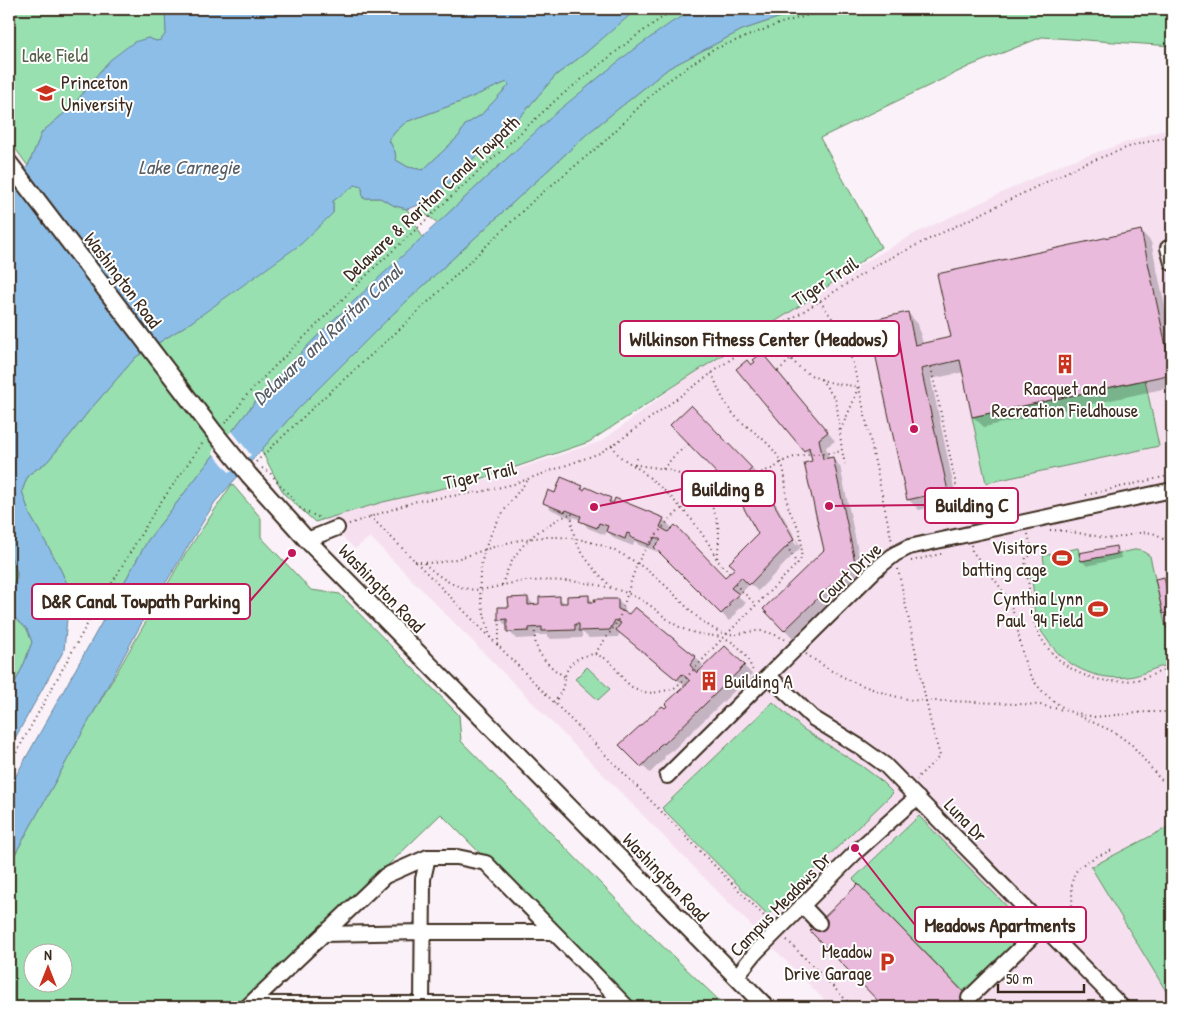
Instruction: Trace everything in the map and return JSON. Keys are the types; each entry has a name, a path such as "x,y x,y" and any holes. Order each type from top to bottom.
{"main road":[{"name":"Washington Road","path":"10,165 217,434 247,463 307,540 766,1007"}],"street":[{"path":"1170,247 1172,263"},
{"name":"Court Drive","path":"667,776 875,570 896,559 909,547 1172,490"},
{"path":"307,540 337,528"},
{"name":"Luna Dr","path":"769,676 813,718 885,765 1122,1007"},
{"name":"Campus Meadows Dr","path":"736,977 756,952 802,905 858,850 918,798"},
{"path":"422,1006 423,879 428,857"},
{"path":"249,1006 385,876 428,857 457,857 486,863 625,1006"},
{"path":"802,905 818,923"},
{"path":"969,998 1042,926"},
{"path":"324,934 553,932"},
{"path":"249,1006 625,1006"}],"path":[{"name":"Delaware & Raritan Canal Towpath","path":"9,766 84,630 156,509 235,412 245,397 380,263 557,99 674,9"},
{"path":"247,463 402,328 536,198 604,142 659,87 712,50 781,23 831,9"},
{"name":"Tiger Trail","path":"337,528 417,501 480,492 514,484 600,453 753,343 880,262 1082,165 1134,145 1172,136"},
{"path":"820,301 838,327 852,360 926,701 940,756 917,780"},
{"path":"775,329 786,354 803,370 820,379 858,386"},
{"path":"778,372 791,360"},
{"path":"930,367 972,551 1007,598 1028,668 1036,684 1055,703 1114,732 1132,745 1160,779 1172,784"},
{"path":"554,703 562,691 568,669 573,662 587,654 595,654 607,659 632,688 653,693 673,689 681,684 800,561 802,551 799,529 787,503 781,462 768,444 731,411 719,393 712,373"},
{"path":"820,379 838,406 845,464"},
{"path":"840,431 858,386"},
{"path":"663,469 688,444"},
{"path":"612,445 619,456 642,471 682,508 693,520 711,547 717,560 730,573"},
{"path":"595,654 620,616 639,563 669,520 682,508 706,495 743,484 760,473 774,468 781,462 795,457 842,451"},
{"path":"633,464 638,456"},
{"path":"633,464 663,469 683,476 706,495 717,517 719,537 717,560"},
{"path":"262,468 270,473 301,508 337,528"},
{"path":"490,638 480,590 481,568 485,550 501,513 529,479"},
{"path":"502,585 517,553 530,538 548,524 572,512 571,523 580,550 588,562 613,589"},
{"path":"370,516 853,1007"},
{"path":"1048,530 1068,531 1103,538 1149,532 1159,535 1163,539 1172,538"},
{"path":"1035,533 1028,534 1033,555 1026,557 1025,560 1031,609 1034,624 1040,637 1056,659 1088,677 1108,681 1144,678 1164,669 1172,668"},
{"path":"416,561 424,563 456,559 496,546 530,538 555,537 576,539 602,545 639,563 656,576 688,610 706,624 722,632 736,635 763,631 774,634 830,670 851,681 893,696 926,701 1040,705 1095,717 1147,712 1172,712"},
{"path":"787,546 797,564"},
{"path":"896,559 945,553"},
{"path":"735,584 756,606"},
{"path":"497,645 500,620"},
{"path":"535,627 535,641 542,657 565,677"}],"shaded area":[{"path":"1172,127 1172,1007 831,1007 370,537 355,549 321,516 361,504 475,483 602,441 760,323 912,235 1065,163"}],"green space":[{"name":"Lake Field","path":"9,9 165,9 166,33 161,40 156,41 148,38 110,60 75,104 42,132 28,166 9,140"},
{"path":"632,9 697,9 646,41 597,79 536,132 438,223 421,211 425,203 438,194 477,155 507,132 556,75 583,55 629,15"},
{"path":"804,9 1172,9 1172,46 1042,37 970,66 820,138 881,247 809,300 589,442 475,481 383,502 315,522 284,494 261,450 296,411 394,313 587,134 669,68 742,30"},
{"path":"507,82 510,84 481,115 465,125 459,136 423,170 408,167 396,160 395,152 389,140 406,122"},
{"path":"355,185 362,187 363,198 380,198 395,206 407,209 423,238 326,327 261,394 148,540 103,620 68,608 68,586 58,564 30,515 22,491 28,475 47,462 136,357 190,323 333,213 333,201"},
{"path":"1145,380 1159,446 986,483 972,417"},
{"path":"232,484 261,518 261,537 311,590 340,594 459,715 461,741 653,937 726,1007 633,1007 441,814 241,1007 9,1007 9,865 182,559"},
{"name":"Cynthia Lynn Paul '94 Field","path":"1078,548 1081,561 1139,549 1150,556 1166,628 1172,627 1172,665 1159,667 1139,675 1116,678 1104,677 1092,674 1071,664 1053,648 1037,622 1034,609 1033,587 1029,572 1045,569 1043,556"},
{"path":"9,552 16,576 9,592"},
{"path":"9,613 27,629 32,642 9,695"},
{"path":"587,667 610,689 598,700 575,679"},
{"path":"773,702 803,729 863,767 893,793 768,915 662,808"},
{"path":"919,816 1029,929 965,993 853,879"},
{"path":"1172,825 1172,1001 1091,867"}],"water":[{"name":"Lake Carnegie","path":"165,9 632,9 630,15 556,75 507,132 477,155 438,194 425,203 407,209 395,206 380,198 363,198 362,187 355,185 333,201 333,213 301,244 190,323 136,357 47,462 28,475 22,491 30,515 58,564 68,586 68,608 64,650 9,749 9,695 32,642 27,629 9,613 9,592 17,578 17,572 9,552 9,182 28,166 42,132 75,104 110,60 134,42 148,38 156,41 161,40 166,33","holes":["507,82 509,85 481,115 465,125 459,136 423,170 408,167 396,160 395,152 389,140 406,122"]},
{"name":"Delaware and Raritan Canal","path":"697,9 804,9 742,30 669,68 587,134 394,313 296,411 215,502 145,617 9,865 9,788 148,540 261,394 326,327 559,110 630,52 672,22"}],"pier":[{"path":"232,431 251,455 229,472 212,452 220,441"}],"building":[{"name":"Racquet and Recreation Fieldhouse","path":"1141,230 1172,374 972,417 960,360 921,369 948,491 907,500 868,321 908,312 915,345 951,337 937,274"},
{"path":"762,353 828,432 819,439 823,459 833,457 855,562 784,631 763,609 824,550 804,463 812,461 809,447 804,451 736,369 747,360 751,365 755,362 753,360"},
{"path":"691,405 752,468 744,477 748,483 759,477 794,539 749,585 741,577 731,588 739,594 721,614 654,547 661,540 655,537 650,545 630,537 630,534 627,533 625,539 606,531 608,526 599,523 597,528 579,521 581,516 543,503 548,490 555,493 561,477 583,486 581,489 584,490 586,487 611,498 609,502 613,504 615,498 664,518 660,527 668,532 675,525 725,577 735,568 729,563 758,534 735,492 739,490 735,483 729,486 670,425"},
{"path":"1116,546 1117,554 1081,561 1079,553"},
{"path":"1164,577 1172,612 1163,614 1155,579"},
{"name":"Building A","path":"589,595 589,602 595,602 594,599 618,599 618,609 629,614 635,607 696,657 690,665 697,673 725,646 745,665 664,744 660,745 641,767 619,745 662,706 665,708 667,706 665,704 690,681 682,674 677,680 616,630 621,623 615,620 610,630 579,631 579,624 575,624 575,630 542,631 542,627 529,628 529,631 507,632 507,619 498,620 498,607 509,607 508,598 528,597 528,605 539,604 539,597 560,596 560,603 567,603 567,596"},
{"name":"Meadow Drive Garage","path":"858,884 978,1007 884,1007 810,931"}],"place":[{"name":"Princeton University","path":"46,93"},
{"name":"Racquet and Recreation Fieldhouse","path":"1065,364"},
{"name":"Wilkinson Fitness Center (Meadows)","path":"914,429"},
{"name":"Building C","path":"829,506"},
{"name":"Building B","path":"594,507"},
{"name":"D&R Canal Towpath Parking","path":"292,553"},
{"name":"Visitors batting cage","path":"1062,558"},
{"name":"Cynthia Lynn Paul '94 Field","path":"1098,609"},
{"name":"Building A","path":"709,681"},
{"name":"Meadows Apartments","path":"855,848"},
{"name":"Meadow Drive Garage","path":"887,962"}]}
